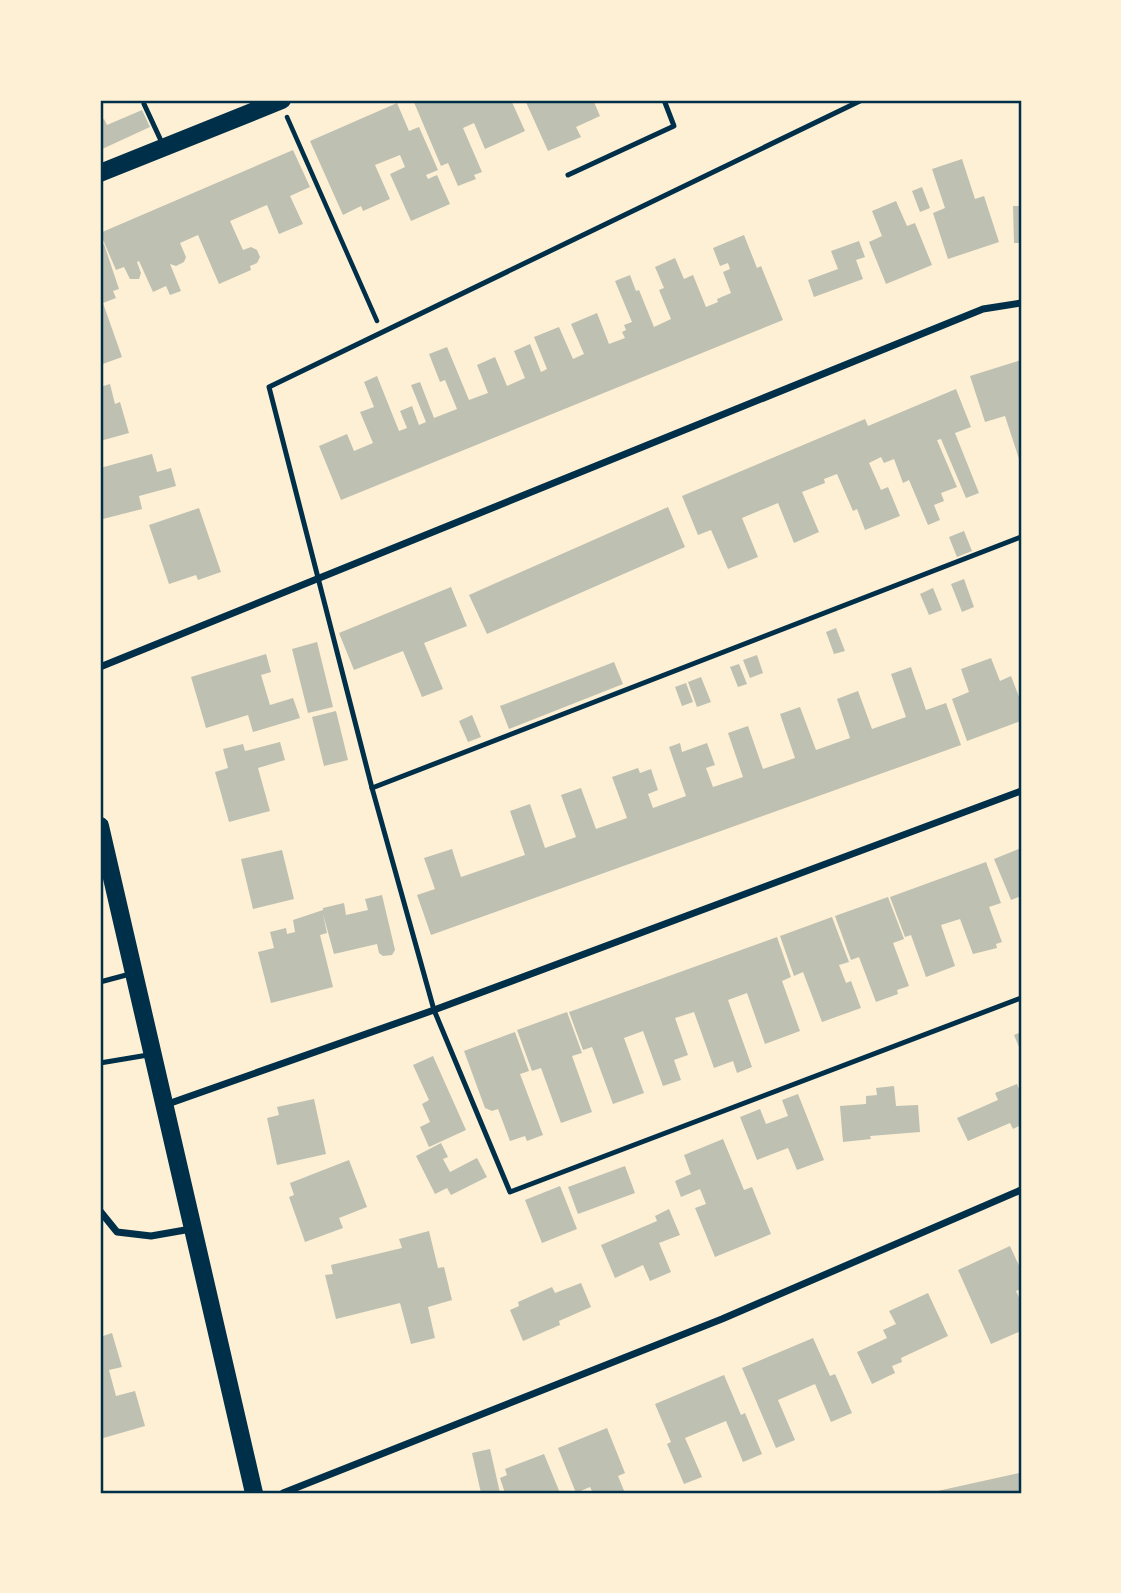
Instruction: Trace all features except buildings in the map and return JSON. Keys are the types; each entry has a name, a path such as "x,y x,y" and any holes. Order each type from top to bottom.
{"main road":[{"path":"100,173 281,100"},
{"path":"100,826 254,1493"}],"street":[{"path":"100,667 983,309 1021,303"},
{"path":"165,1105 434,1010 1021,791"},
{"path":"283,1493 722,1319 1021,1190"},
{"path":"100,1211 117,1232 151,1236 191,1228"}],"lane":[{"path":"568,176 674,126 664,100"},
{"path":"862,100 269,387 372,788 434,1010 510,1192 1021,998"},
{"path":"144,104 165,148"},
{"path":"372,788 1021,537"},
{"path":"100,982 133,973"},
{"path":"100,1063 152,1054"}],"path":[{"path":"281,100 382,332"}]}
